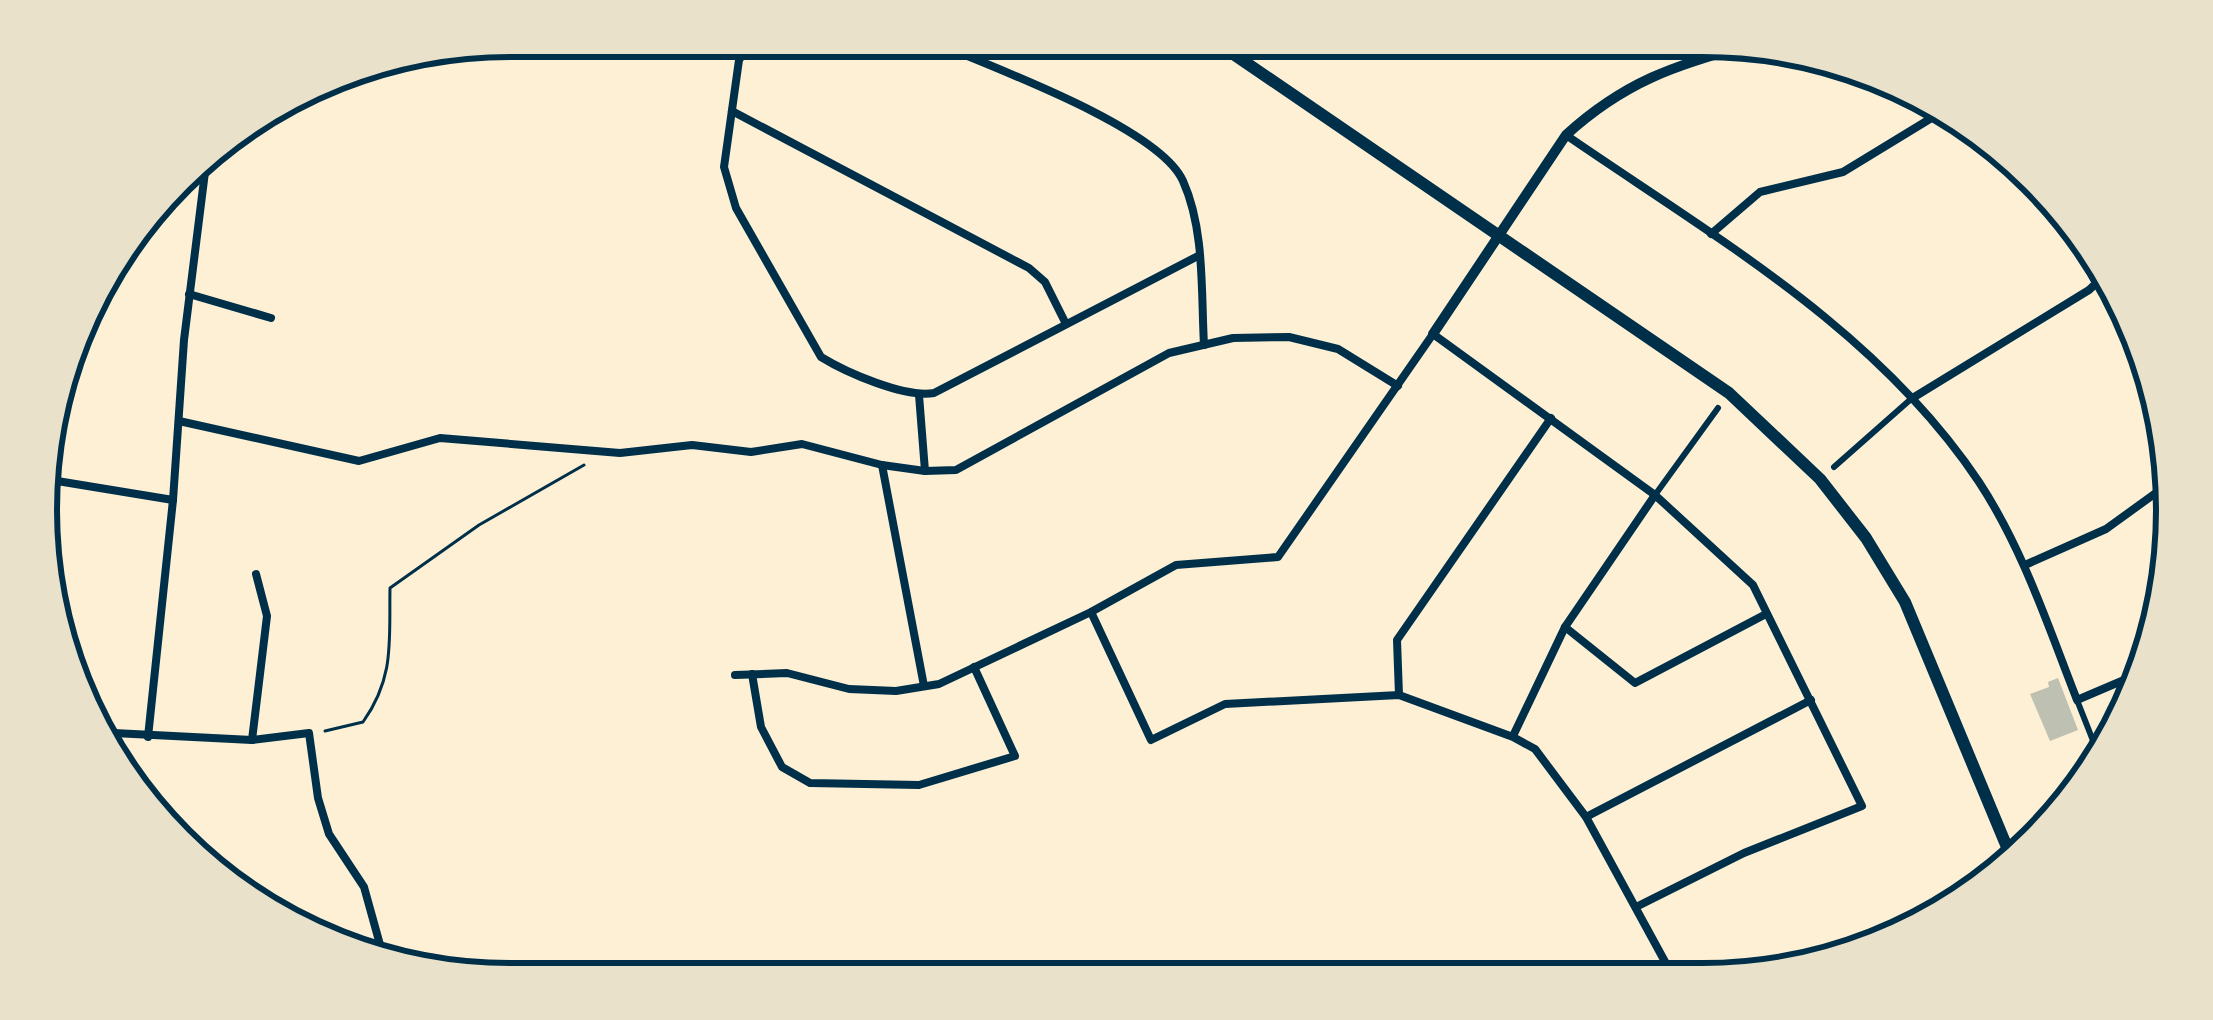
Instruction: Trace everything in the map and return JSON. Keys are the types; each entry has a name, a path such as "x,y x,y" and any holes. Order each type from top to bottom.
{"main road":[{"path":"1238,57 1729,393 1820,479 1866,538 1905,602 2007,846"}],"street":[{"path":"742,57 724,167 736,208 821,357 839,368 919,395 934,393 1198,256"},
{"path":"967,57 1106,118 1164,154 1182,178 1196,226 1204,345"},
{"path":"735,675 787,674 849,689 896,691 939,684 1091,612 1176,565 1278,556 1566,135 1615,94 1704,57"},
{"path":"732,111 1029,268 1045,282 1066,324"},
{"path":"1711,234 1760,192 1843,172 1932,119"},
{"path":"1566,135 1823,313 1911,399 1978,481 2025,566 2093,740"},
{"path":"148,737 204,176"},
{"path":"1834,467 1911,399 2095,284"},
{"path":"189,294 271,318"},
{"path":"1432,334 1655,495 1753,585 1862,806 1744,853 1636,908"},
{"path":"179,421 359,461 440,438 620,453 692,445 751,452 802,444 925,471 956,470 1169,353 1233,338 1289,337 1338,349 1398,386"},
{"path":"919,395 925,471"},
{"path":"1513,736 1564,627 1718,408"},
{"path":"1399,695 1397,640 1551,418"},
{"path":"881,465 924,686"},
{"path":"58,481 173,500"},
{"path":"2025,566 2106,529 2155,493"},
{"path":"252,740 267,616 256,574"},
{"path":"1091,612 1151,740 1225,704 1399,695 1513,736 1534,749 1586,817 1666,963"},
{"path":"1564,627 1635,683 1766,614"},
{"path":"752,674 761,728 782,767 810,784 919,785 1015,756 974,667"},
{"path":"2077,700 2123,680"},
{"path":"1586,817 1811,700"},
{"path":"117,734 252,740 309,733 328,834 364,887 380,944"}],"path":[{"path":"309,733 362,722 380,698 388,672 389,588 479,525 589,463"}],"building":[{"path":"2058,678 2078,730 2050,741 2030,694"}]}
